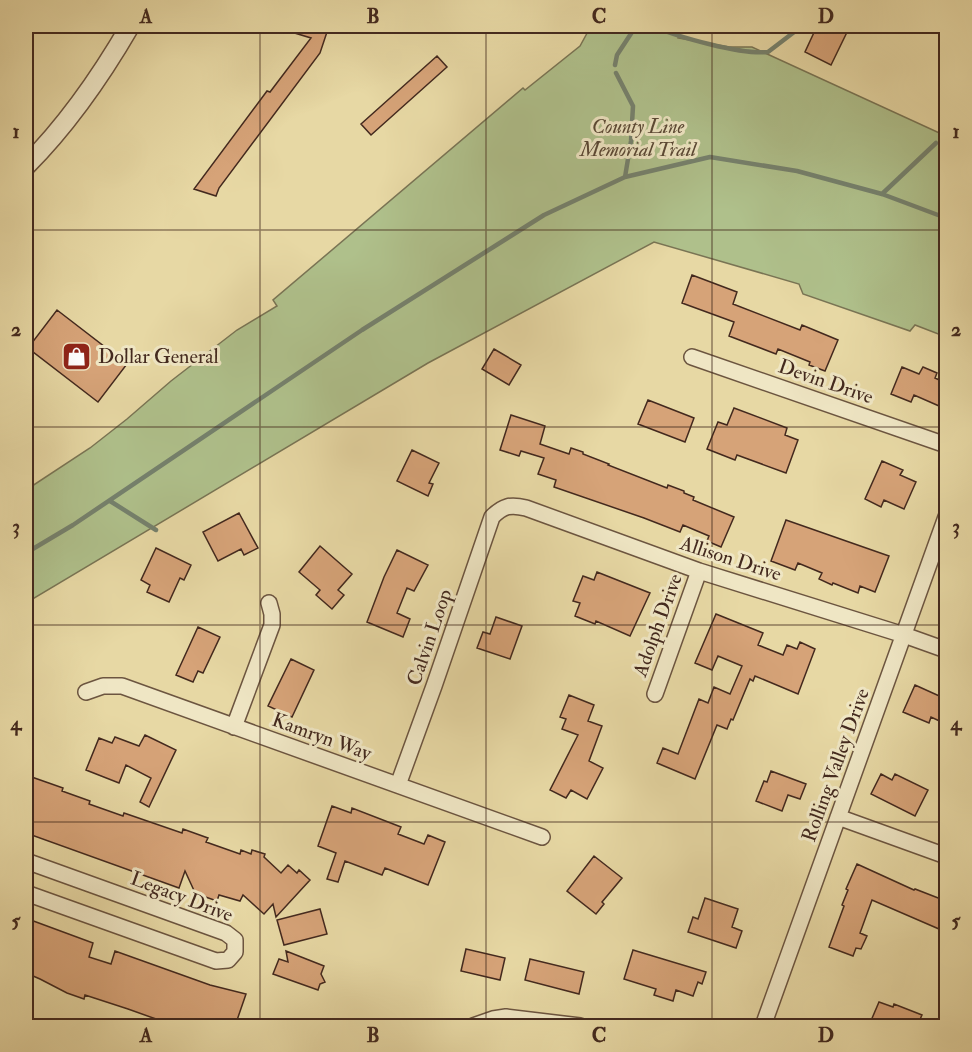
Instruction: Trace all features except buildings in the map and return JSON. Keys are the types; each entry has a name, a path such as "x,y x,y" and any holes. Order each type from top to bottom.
{"street":[{"path":"26,166 83,99 106,66 124,28"},
{"name":"Devin Drive","path":"692,357 946,446"},
{"name":"Allison Drive","path":"504,507 510,505 526,507 699,571 946,650"},
{"name":"Calvin Loop","path":"398,785 489,523 492,517 504,507"},
{"name":"Rolling Valley Drive","path":"763,1026 946,518"},
{"name":"Adolph Drive","path":"655,694 699,571"},
{"path":"234,727 269,634 272,614 269,603"},
{"name":"Kamryn Way","path":"87,692 104,686 122,686 542,837"},
{"path":"838,817 946,856"},
{"name":"Legacy Drive","path":"26,861 226,933 235,940 236,952 228,960 216,961 26,893"},
{"path":"473,1026 494,1018 506,1017 580,1026"}],"green space":[{"name":"County Line Memorial Trail","path":"591,26 681,26 678,38 729,47 752,47 946,136 946,337 915,325 910,331 803,294 799,284 654,242 428,363 26,603 26,490 90,448 237,330 277,306 273,300 523,88 525,90 580,46"}],"waterway":[{"path":"615,65 617,55 636,26"},
{"path":"653,26 710,44 757,52 768,52 802,26"},
{"path":"616,73 633,106 631,141 625,177"},
{"path":"882,194 936,143"},
{"path":"26,553 73,525 362,330 544,215 625,177 710,157 797,171 882,194 946,218"},
{"path":"110,501 156,530"}],"place":[{"name":"Dollar General","path":"77,356"}]}
